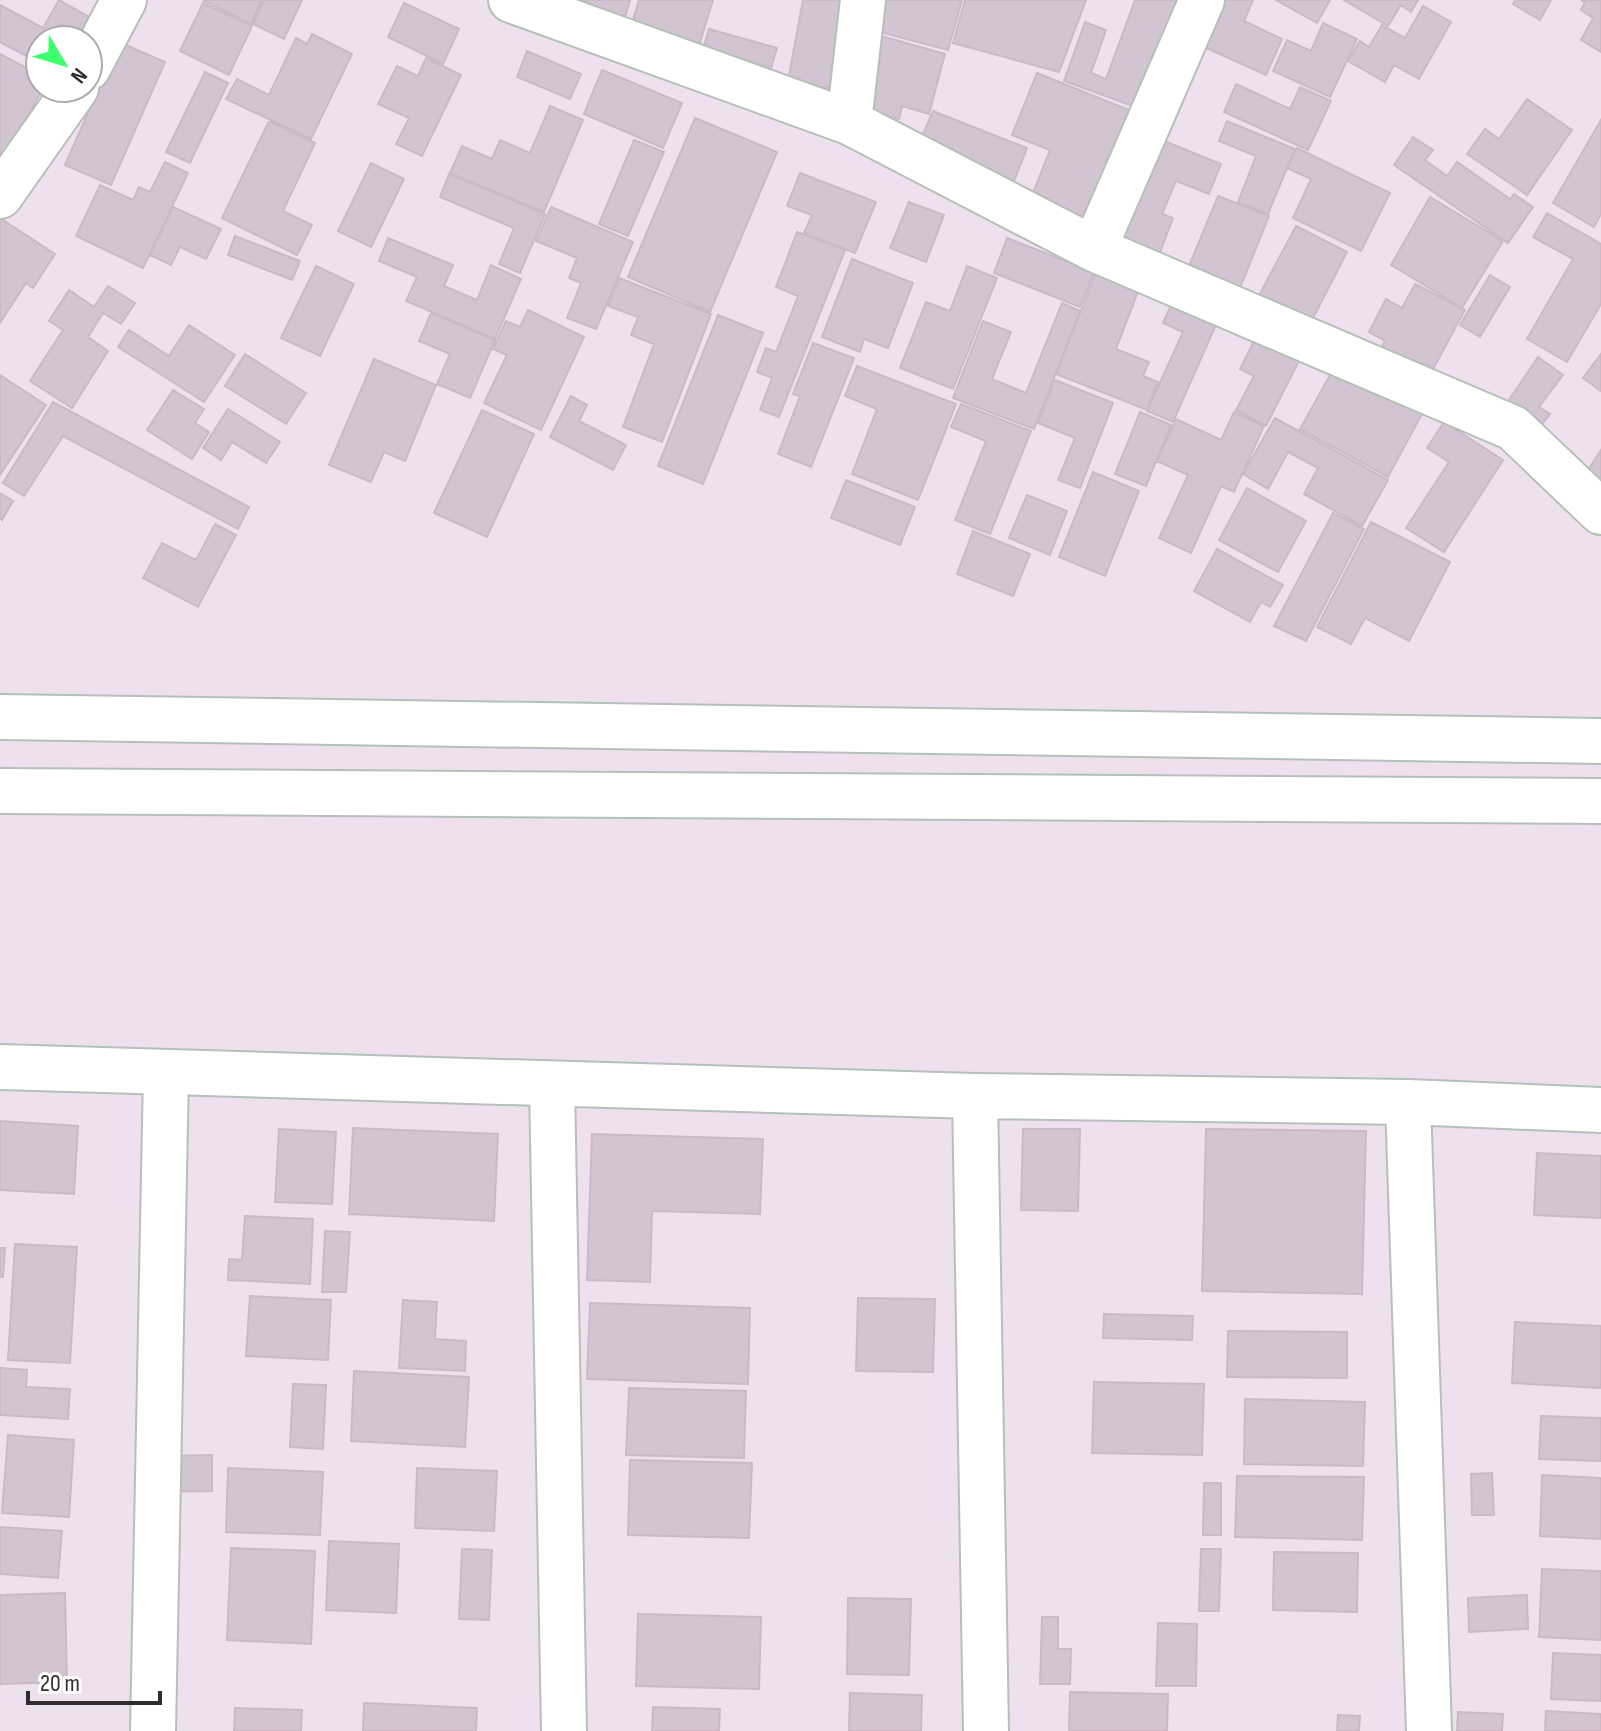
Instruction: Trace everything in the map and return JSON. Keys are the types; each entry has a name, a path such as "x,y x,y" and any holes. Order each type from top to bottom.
{"street":[{"path":"104,38 124,0"},
{"path":"849,122 863,0"},
{"path":"1094,249 1202,0"},
{"path":"522,2 849,122 1094,249 1513,428 1601,512"},
{"path":"0,196 65,104"},
{"path":"0,717 1601,741"},
{"path":"0,791 1601,801"},
{"path":"0,1067 552,1085 975,1096 1408,1102 1601,1110"},
{"path":"153,1731 166,1073"},
{"path":"552,1085 564,1731"},
{"path":"975,1096 986,1731"},
{"path":"1408,1102 1429,1731"}],"building":[{"path":"59,0 89,17 85,24 45,24"},
{"path":"203,0 262,0 251,24"},
{"path":"264,0 302,0 284,39 253,24"},
{"path":"571,0 630,0 623,24"},
{"path":"639,0 713,0 698,49 630,30"},
{"path":"803,0 853,0 837,90 788,81"},
{"path":"877,0 962,0 948,50 869,29"},
{"path":"965,0 1086,0 1059,72 953,43"},
{"path":"1135,0 1187,0 1146,111 1064,81 1085,22 1106,30 1091,73 1106,79"},
{"path":"1212,0 1253,0 1244,21 1282,39 1266,75 1193,42"},
{"path":"1276,0 1330,0 1317,23"},
{"path":"1344,0 1418,0 1411,12 1401,5 1388,26"},
{"path":"1515,0 1551,0 1540,20 1513,4"},
{"path":"1581,0 1601,0 1601,52 1581,40 1593,18 1581,10 1585,2"},
{"path":"203,3 252,26 229,75 180,51"},
{"path":"404,3 459,29 443,64 388,37"},
{"path":"0,5 36,24 24,24 24,55 0,42"},
{"path":"1423,6 1451,22 1419,79 1394,65 1385,82 1348,61 1360,41 1369,47 1382,25 1405,38"},
{"path":"1323,23 1357,39 1330,97 1273,71 1287,40 1311,51"},
{"path":"709,29 777,48 768,78 700,59"},
{"path":"312,34 352,54 311,139 226,99 237,79 269,95 296,38 307,44"},
{"path":"874,34 945,54 929,114 902,106 899,119 854,107"},
{"path":"119,42 165,62 111,185 65,165 92,104 104,104 104,76"},
{"path":"527,51 581,74 570,99 517,77"},
{"path":"0,54 24,67 24,104 34,104 6,157 0,155"},
{"path":"426,58 461,75 422,156 396,144 409,118 378,104 397,66 418,76"},
{"path":"602,70 682,103 663,148 584,114"},
{"path":"205,72 228,83 190,163 166,152"},
{"path":"1037,73 1139,114 1092,234 1027,208 1050,150 1012,135"},
{"path":"1236,84 1290,109 1300,87 1331,101 1308,150 1224,112"},
{"path":"1527,99 1572,130 1527,195 1467,154 1485,129 1499,139"},
{"path":"550,106 583,120 544,212 450,173 462,146 492,159 500,140 530,153"},
{"path":"933,111 1027,148 1011,189 916,151"},
{"path":"695,118 777,152 710,312 628,277"},
{"path":"1601,120 1601,214 1594,227 1553,203"},
{"path":"269,121 315,143 283,211 312,225 297,255 222,218"},
{"path":"1227,121 1295,149 1268,214 1238,202 1256,156 1219,141"},
{"path":"1152,136 1221,164 1209,194 1176,181 1162,214 1173,218 1159,255 1111,235"},
{"path":"1413,137 1433,150 1425,160 1447,176 1457,162 1510,199 1514,194 1533,207 1508,243 1394,165"},
{"path":"634,140 664,152 628,236 599,224"},
{"path":"1297,148 1390,193 1361,251 1293,218 1311,179 1287,168"},
{"path":"165,162 188,173 143,268 76,236 100,185 133,200 139,187 150,192"},
{"path":"371,163 404,179 371,247 338,231"},
{"path":"800,173 876,202 855,253 804,233 812,215 787,206"},
{"path":"449,174 545,214 520,273 499,264 514,228 440,197"},
{"path":"1218,196 1269,216 1236,298 1184,278"},
{"path":"1430,197 1503,241 1462,308 1391,265"},
{"path":"909,202 944,215 926,262 890,248"},
{"path":"173,207 221,229 206,259 180,247 171,265 150,255"},
{"path":"551,207 633,242 596,329 567,318 581,283 569,278 577,258 536,241"},
{"path":"1547,213 1601,244 1601,304 1567,362 1527,339 1573,259 1533,237"},
{"path":"0,218 55,254 33,288 26,283 0,323"},
{"path":"1296,226 1347,252 1308,328 1256,301"},
{"path":"797,232 845,250 779,417 760,410 772,378 757,372 766,348 776,352 798,296 776,287"},
{"path":"235,236 300,261 292,280 228,255"},
{"path":"388,238 453,265 444,286 477,300 491,265 521,279 495,339 406,301 417,277 379,261"},
{"path":"1007,238 1094,272 1080,307 994,273"},
{"path":"852,259 913,283 888,348 864,339 860,352 822,337"},
{"path":"316,266 354,284 320,356 281,338"},
{"path":"967,266 997,278 953,389 900,368 926,302 950,311"},
{"path":"1096,273 1139,289 1116,349 1149,362 1143,376 1158,382 1147,410 1056,374"},
{"path":"1490,275 1510,287 1480,337 1460,325"},
{"path":"619,278 711,314 662,442 623,427 654,344 631,335 638,317 608,306"},
{"path":"1415,284 1465,310 1424,386 1375,359 1385,341 1369,332 1386,299 1402,308"},
{"path":"108,286 135,303 121,324 103,313 88,337 108,351 72,408 30,381 63,330 49,321 69,290 94,307"},
{"path":"1174,298 1219,318 1173,422 1147,411 1183,332 1163,323"},
{"path":"1062,303 1080,311 1034,429 953,398 983,321 1011,332 992,379 1026,393"},
{"path":"528,310 584,337 541,430 484,403 507,355 493,349 506,321 520,327"},
{"path":"431,313 495,340 470,398 437,384 450,354 419,341"},
{"path":"718,315 763,333 703,484 658,466"},
{"path":"189,325 235,355 204,402 118,347 129,330 169,356"},
{"path":"1258,333 1302,355 1266,426 1236,410 1254,376 1240,369"},
{"path":"813,343 854,358 811,467 778,454 800,396 793,394"},
{"path":"245,354 306,393 286,424 225,386"},
{"path":"1601,354 1601,391 1583,378"},
{"path":"1538,357 1563,375 1539,407 1550,414 1540,427 1507,403"},
{"path":"374,359 436,385 405,461 384,452 371,482 329,465"},
{"path":"857,366 956,404 918,500 852,474 877,409 845,396"},
{"path":"1335,366 1422,414 1388,477 1300,429"},
{"path":"0,375 46,405 0,475"},
{"path":"1055,380 1113,403 1080,488 1058,480 1075,438 1038,423"},
{"path":"173,390 204,409 195,423 209,432 192,459 147,430"},
{"path":"571,396 587,405 579,421 626,445 613,470 550,437"},
{"path":"53,402 249,507 238,529 63,436 24,496 3,483"},
{"path":"961,404 1031,431 990,534 955,520 986,441 951,427"},
{"path":"228,409 280,442 266,463 232,442 221,460 203,448"},
{"path":"482,410 534,434 487,537 434,513"},
{"path":"1140,412 1171,425 1146,486 1115,474"},
{"path":"1234,412 1264,426 1234,492 1221,486 1191,553 1159,538 1188,475 1157,461 1176,419 1221,440"},
{"path":"1275,418 1388,480 1362,526 1304,494 1318,468 1288,452 1268,489 1243,474"},
{"path":"1444,422 1503,460 1444,552 1406,528 1449,462 1427,448"},
{"path":"1601,450 1601,503 1577,487"},
{"path":"1093,472 1139,491 1105,576 1059,557"},
{"path":"846,480 915,507 900,545 831,518"},
{"path":"1247,488 1306,521 1278,572 1219,540"},
{"path":"0,493 13,501 2,520 0,518"},
{"path":"1027,495 1067,511 1050,555 1009,538"},
{"path":"1333,513 1364,529 1306,641 1274,626"},
{"path":"1371,522 1450,562 1409,641 1365,618 1351,644 1317,627"},
{"path":"215,524 236,535 198,607 143,578 162,543 196,560"},
{"path":"973,531 1030,554 1013,596 957,574"},
{"path":"1217,549 1283,585 1270,607 1261,602 1250,622 1194,591"},
{"path":"0,1121 78,1126 74,1194 0,1190"},
{"path":"353,1128 498,1134 494,1221 349,1214"},
{"path":"279,1129 336,1132 332,1204 275,1202"},
{"path":"1023,1129 1080,1129 1078,1211 1021,1210"},
{"path":"1206,1129 1366,1131 1362,1294 1202,1291"},
{"path":"592,1134 763,1139 760,1214 652,1211 650,1282 587,1280"},
{"path":"1537,1153 1601,1156 1601,1218 1534,1215"},
{"path":"245,1216 313,1219 310,1284 228,1280 229,1259 242,1260"},
{"path":"325,1231 350,1232 346,1292 322,1292"},
{"path":"15,1244 77,1247 70,1363 8,1360"},
{"path":"0,1248 5,1248 3,1277 0,1277"},
{"path":"250,1296 331,1300 328,1360 246,1356"},
{"path":"858,1298 935,1299 933,1372 856,1371"},
{"path":"403,1300 437,1302 435,1339 466,1341 465,1371 399,1368"},
{"path":"590,1303 750,1308 748,1384 587,1379"},
{"path":"1104,1314 1193,1316 1192,1340 1103,1338"},
{"path":"1515,1322 1601,1326 1601,1388 1512,1383"},
{"path":"1228,1331 1347,1332 1347,1378 1227,1377"},
{"path":"0,1368 27,1370 26,1387 70,1389 68,1419 0,1415"},
{"path":"354,1371 469,1377 465,1447 351,1441"},
{"path":"1094,1382 1204,1384 1202,1455 1092,1453"},
{"path":"293,1384 326,1385 323,1449 290,1447"},
{"path":"629,1388 746,1391 744,1458 626,1455"},
{"path":"1245,1399 1365,1402 1363,1466 1244,1464"},
{"path":"1541,1416 1601,1418 1601,1461 1539,1459"},
{"path":"8,1435 74,1440 69,1517 2,1513"},
{"path":"212,1455 212,1491 165,1492 165,1456"},
{"path":"630,1460 752,1463 749,1538 628,1535"},
{"path":"228,1468 323,1472 320,1535 226,1532"},
{"path":"417,1468 497,1471 494,1531 415,1528"},
{"path":"1492,1473 1494,1515 1472,1515 1471,1474"},
{"path":"1542,1475 1601,1478 1601,1539 1540,1536"},
{"path":"1237,1476 1364,1477 1362,1540 1235,1537"},
{"path":"1204,1483 1221,1483 1221,1535 1203,1535"},
{"path":"0,1527 62,1531 58,1578 0,1574"},
{"path":"329,1541 399,1544 396,1613 326,1610"},
{"path":"231,1548 315,1551 311,1644 227,1640"},
{"path":"462,1549 492,1550 489,1620 459,1619"},
{"path":"1201,1549 1221,1549 1219,1611 1199,1611"},
{"path":"1274,1552 1358,1553 1357,1612 1273,1610"},
{"path":"1542,1569 1601,1571 1601,1640 1539,1637"},
{"path":"65,1593 67,1682 0,1684 0,1595"},
{"path":"1527,1595 1528,1629 1469,1632 1468,1598"},
{"path":"848,1598 911,1599 909,1675 847,1674"},
{"path":"638,1614 761,1617 759,1689 636,1686"},
{"path":"1042,1617 1058,1617 1058,1649 1071,1649 1070,1684 1040,1684"},
{"path":"1158,1623 1197,1624 1196,1686 1156,1686"},
{"path":"1553,1653 1601,1655 1601,1701 1551,1699"},
{"path":"1070,1692 1168,1694 1167,1731 1069,1731"},
{"path":"850,1693 922,1695 921,1731 849,1731"},
{"path":"364,1703 477,1708 476,1731 363,1731"},
{"path":"653,1707 720,1709 719,1731 652,1731"},
{"path":"235,1708 302,1710 301,1731 234,1731"},
{"path":"1546,1711 1601,1714 1601,1731 1545,1731"},
{"path":"1458,1712 1503,1714 1502,1731 1457,1731"},
{"path":"1338,1715 1360,1716 1359,1731 1337,1731"}]}
